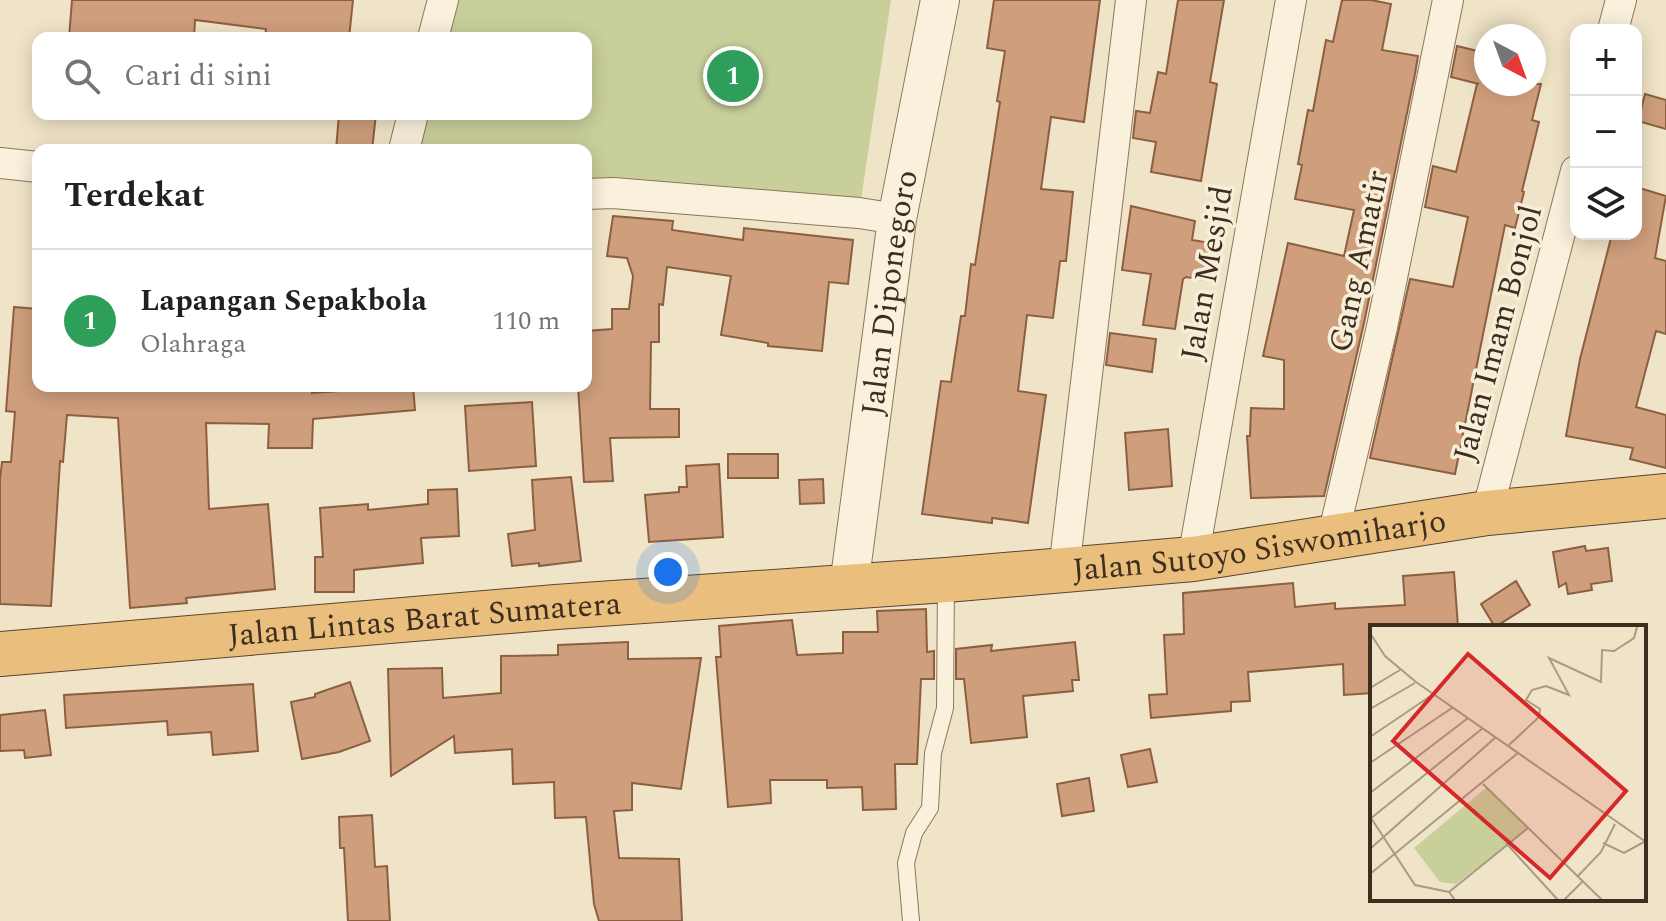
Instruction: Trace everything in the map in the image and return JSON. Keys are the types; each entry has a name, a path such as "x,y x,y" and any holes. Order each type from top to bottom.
{"highway":[{"name":"Jalan Sutoyo Siswomiharjo","path":"849,586 1193,559 1487,513 1666,494"},
{"name":"Jalan Lintas Barat Sumatera","path":"0,654 540,608 849,586"}],"street":[{"path":"435,32 443,0"},
{"name":"Jalan Diponegoro","path":"849,586 897,219 940,0"},
{"path":"1064,570 1131,0"},
{"name":"Jalan Mesjid","path":"1193,559 1291,0"},
{"name":"Gang Amatir","path":"1333,536 1382,327 1448,0"},
{"path":"1615,24 1621,0"},
{"path":"406,144 412,120"},
{"path":"0,163 32,166"},
{"path":"592,194 844,212 897,219"},
{"name":"Jalan Imam Bonjol","path":"1487,513 1570,194"}],"lane":[{"path":"911,921 906,863 914,833 930,808 933,753 945,708 946,580"}],"green space":[{"path":"443,0 891,0 859,213 592,193 592,144 406,144 412,120 592,120 592,32 435,32"}],"building":[{"path":"72,0 353,0 350,32 266,32 266,29 195,20 194,32 69,32"},
{"path":"994,0 1100,0 1084,122 1051,117 1041,189 1073,192 1066,261 1060,261 1053,318 1027,315 1018,391 1046,395 1028,523 992,518 992,523 922,514 941,381 951,382 961,316 965,316 971,264 975,265 1000,102 997,101 1005,51 987,48"},
{"path":"1178,0 1224,0 1210,82 1217,84 1201,181 1151,172 1156,142 1133,138 1136,111 1150,113 1158,72 1166,74"},
{"path":"1342,0 1391,4 1382,50 1418,56 1415,74 1364,323 1324,496 1251,498 1247,436 1250,436 1251,408 1284,409 1284,360 1263,356 1288,243 1344,256 1354,210 1295,199 1308,110 1313,111 1326,40 1333,42"},
{"path":"1457,46 1474,50 1474,83 1451,77"},
{"path":"1645,94 1666,100 1666,129 1642,122"},
{"path":"1474,96 1538,96 1532,120 1539,122 1524,192 1515,228 1505,225 1455,474 1370,458 1410,279 1453,287 1468,217 1425,207 1433,166 1456,172"},
{"path":"338,120 375,120 373,144 336,144"},
{"path":"1642,189 1666,196 1655,258 1666,261 1666,334 1656,331 1636,407 1666,415 1666,468 1630,459 1633,448 1566,436 1580,359 1610,240 1642,240"},
{"path":"1131,206 1195,221 1192,240 1217,244 1212,281 1183,279 1175,329 1143,325 1151,274 1122,270"},
{"path":"613,216 673,221 672,230 743,240 744,228 853,240 848,284 829,282 822,351 768,346 768,343 721,335 731,276 667,267 663,305 659,304 659,342 651,342 650,409 679,409 679,437 610,438 613,481 584,482 578,392 592,392 592,331 612,329 612,309 629,309 633,276 627,258 607,256"},
{"path":"14,307 32,308 32,392 414,392 415,410 313,419 312,448 268,448 269,424 206,423 209,509 268,504 275,589 186,598 187,603 130,608 118,418 67,415 63,462 60,461 51,606 0,604 0,479 2,462 11,462 15,412 6,411"},
{"path":"1110,333 1156,339 1152,372 1106,365"},
{"path":"532,402 536,466 469,471 465,406"},
{"path":"1168,429 1172,486 1129,490 1125,433"},
{"path":"728,454 778,454 778,478 728,478"},
{"path":"719,464 723,537 649,542 645,495 679,492 679,487 687,487 686,466"},
{"path":"571,477 581,561 512,566 508,534 535,530 532,480"},
{"path":"823,479 824,503 800,504 799,480"},
{"path":"457,489 459,536 421,538 423,563 354,570 354,592 315,592 315,557 323,557 320,508 368,504 368,510 428,504 428,490"},
{"path":"1585,546 1586,551 1608,548 1612,581 1591,584 1592,590 1568,594 1566,583 1559,587 1553,552"},
{"path":"1454,572 1458,625 1370,625 1370,693 1344,695 1343,664 1248,672 1250,701 1231,702 1231,711 1151,718 1149,695 1167,694 1164,635 1184,634 1183,593 1293,583 1295,607 1335,603 1335,609 1405,605 1403,576"},
{"path":"1516,581 1530,605 1494,625 1481,604"},
{"path":"926,609 927,652 934,651 934,679 921,679 917,764 895,764 896,809 863,810 862,787 827,788 827,780 770,780 771,803 728,807 716,657 721,657 719,626 792,620 797,655 843,653 843,632 878,632 877,611"},
{"path":"628,642 628,659 701,658 681,789 632,783 632,810 614,811 619,858 679,859 682,921 599,921 594,904 586,817 555,818 554,782 513,784 512,749 455,753 454,736 391,776 388,669 442,668 443,698 501,693 501,656 558,655 558,645"},
{"path":"1075,642 1079,680 1072,680 1073,691 1023,696 1027,737 971,743 964,679 956,679 956,649 992,645 991,651"},
{"path":"350,682 370,741 339,752 302,759 291,702 315,697 315,694"},
{"path":"253,684 258,751 213,755 211,732 168,735 167,721 66,728 64,695"},
{"path":"45,710 51,755 25,758 24,750 0,751 0,715"},
{"path":"1150,749 1157,782 1128,787 1121,755"},
{"path":"1089,778 1094,811 1062,816 1057,784"},
{"path":"372,815 375,867 387,866 390,921 348,921 339,817"}],"place":[{"name":"Lapangan Sepakbola","path":"733,76"}]}
